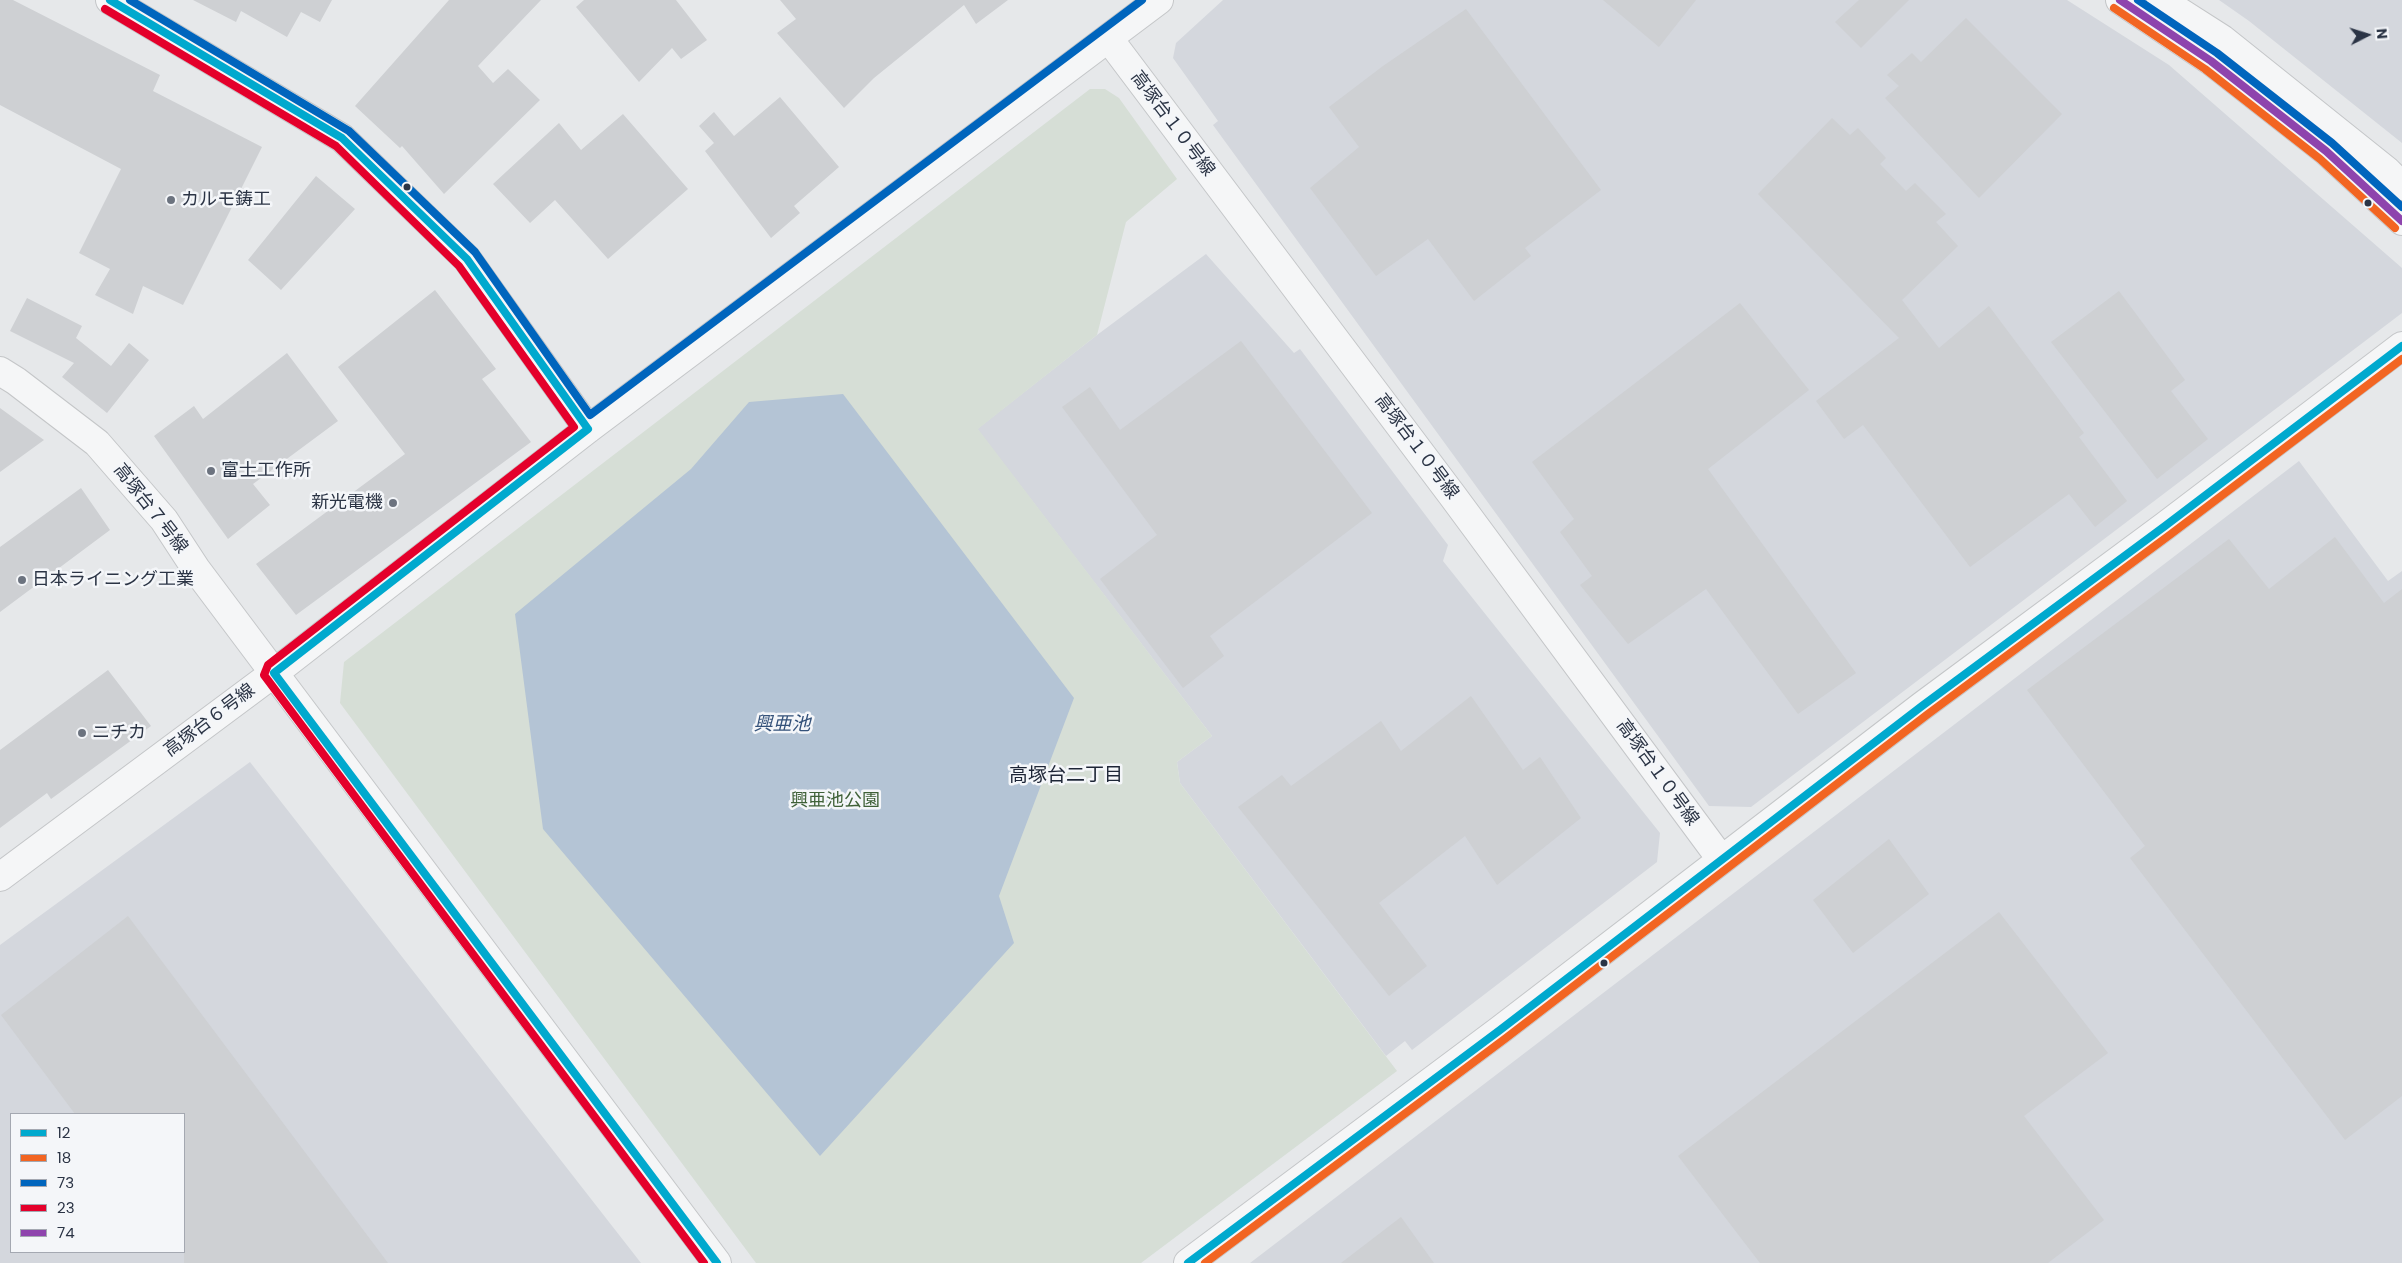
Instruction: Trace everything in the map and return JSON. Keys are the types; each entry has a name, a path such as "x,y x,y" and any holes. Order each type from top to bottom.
{"street":[{"path":"110,0 342,138 467,259 588,429"},
{"name":"高塚台６号線","path":"0,877 274,674 588,429 1159,0"},
{"path":"2120,0 2226,73 2326,151 2402,221"},
{"path":"2161,0 2222,39 2387,171 2402,186"},
{"name":"高塚台１０号線","path":"1108,38 1452,495 1721,859"},
{"path":"1188,1263 1500,1030 1721,859 2402,346"},
{"name":"高塚台７号線","path":"0,371 16,381 97,443 164,520 196,569 274,674 717,1263"}],"shaded area":[{"path":"1223,0 2067,0 2169,65 2402,268 2402,313 1751,807 1709,806 1213,125 1218,121 1173,58 1176,43"},
{"path":"2219,0 2402,0 2402,143 2249,21"},
{"path":"1206,254 1294,353 1300,349 1448,545 1443,561 1660,833 1657,862 1412,1050 1405,1041 1386,1056 1180,783 1177,762 1212,736 977,429 1097,335"},
{"path":"2299,461 2388,581 2402,571 2402,1263 1250,1263"},
{"path":"250,762 641,1263 0,1263 0,945"}],"green space":[{"name":"興亜池公園","path":"1090,89 1105,89 1119,98 1177,179 1126,222 1097,335 978,429 1212,736 1177,762 1180,783 1397,1071 1141,1263 756,1263 340,703 344,662"}],"water":[{"name":"興亜池","path":"843,394 1074,698 999,896 1014,943 820,1156 543,829 515,614 691,469 749,402"}],"building":[{"path":"0,0 13,0 160,75 153,91 262,147 183,305 143,286 133,314 95,295 110,269 79,253 121,169 0,105"},
{"path":"193,0 332,0 320,22 301,12 287,37 241,11 236,22"},
{"path":"449,0 541,0 478,66 493,83 508,69 540,100 444,194 402,146 400,148 355,106"},
{"path":"584,0 676,0 707,40 681,59 672,48 639,82 576,7"},
{"path":"780,0 1008,0 976,24 964,5 874,78 844,108 777,33 796,19"},
{"path":"1603,0 1696,0 1659,47"},
{"path":"1859,0 1909,0 1861,48 1835,22"},
{"path":"1466,9 1601,190 1525,248 1531,256 1474,301 1428,239 1376,276 1310,188 1359,147 1329,107 1383,66"},
{"path":"1966,18 2062,114 1979,198 1885,98 1899,86 1887,75 1912,53 1921,62"},
{"path":"780,97 839,167 794,206 800,213 771,238 705,151 714,143 699,126 714,112 734,136"},
{"path":"623,114 688,189 608,259 555,200 530,223 493,184 559,123 581,150"},
{"path":"1832,118 1850,135 1858,128 1886,158 1880,164 1906,191 1915,183 1946,214 1936,222 1958,246 1902,300 1939,348 1989,306 2084,433 2079,437 2127,501 2095,527 2069,494 1970,567 1863,425 1844,439 1816,401 1899,338 1758,194"},
{"path":"316,176 355,209 281,290 248,260"},
{"path":"435,290 496,369 482,379 531,442 296,615 256,564 405,454 338,367"},
{"path":"2119,291 2185,380 2171,391 2208,439 2157,479 2051,342"},
{"path":"27,298 82,326 76,338 111,366 129,343 149,360 107,413 62,377 74,363 10,331"},
{"path":"1740,303 1809,390 1708,469 1856,673 1798,714 1706,589 1628,644 1580,585 1592,576 1560,532 1574,519 1532,462"},
{"path":"1241,341 1372,513 1210,636 1224,656 1183,688 1100,579 1157,535 1062,407 1090,387 1120,430"},
{"path":"287,353 338,421 253,484 270,505 228,539 154,436 194,406 203,419"},
{"path":"0,408 44,440 0,472"},
{"name":"日本ライニング工業","path":"81,488 110,530 0,612 0,547"},
{"path":"2335,537 2384,603 2402,589 2402,1096 2345,1140 2130,858 2145,846 2027,690 2229,539 2269,589"},
{"name":"ニチカ","path":"108,670 151,726 51,799 47,793 0,828 0,750"},
{"path":"1471,696 1523,770 1540,757 1581,818 1497,885 1465,836 1379,903 1427,966 1389,996 1238,807 1282,775 1291,786 1381,721 1401,751"},
{"path":"1889,839 1929,894 1853,953 1813,900"},
{"path":"1999,912 2108,1053 2024,1116 2104,1220 2048,1263 1760,1263 1678,1156"},
{"path":"128,916 388,1263 184,1263 185,1113 74,1113 1,1015"},
{"path":"1401,1217 1434,1263 1341,1263"}],"transit line":[{"name":"12","path":"110,0 342,138 467,259 588,429"},
{"name":"73","path":"130,0 349,131 475,252 590,415 1142,0"},
{"name":"74","path":"2120,0 2211,61 2326,151 2402,221"},
{"name":"73","path":"2138,0 2217,53 2332,143 2402,207"},
{"name":"18","path":"2114,8 2205,69 2320,159 2395,228"},
{"name":"23","path":"105,9 336,146 459,266 574,427 268,665 264,675 704,1263"},
{"name":"12","path":"1188,1263 1500,1030 1922,706 2165,526 2402,346"},
{"name":"18","path":"1205,1263 1506,1038 1928,714 2171,534 2402,359"},
{"name":"12","path":"274,673 588,429"},
{"name":"12","path":"274,673 717,1263"}],"place":[{"name":"カルモ鋳工","path":"171,200"},
{"name":"富士工作所","path":"211,471"},
{"name":"新光電機","path":"393,503"},
{"name":"日本ライニング工業","path":"22,580"},
{"name":"ニチカ","path":"82,733"}],"district":[{"name":"高塚台二丁目","path":"1066,776"}]}
